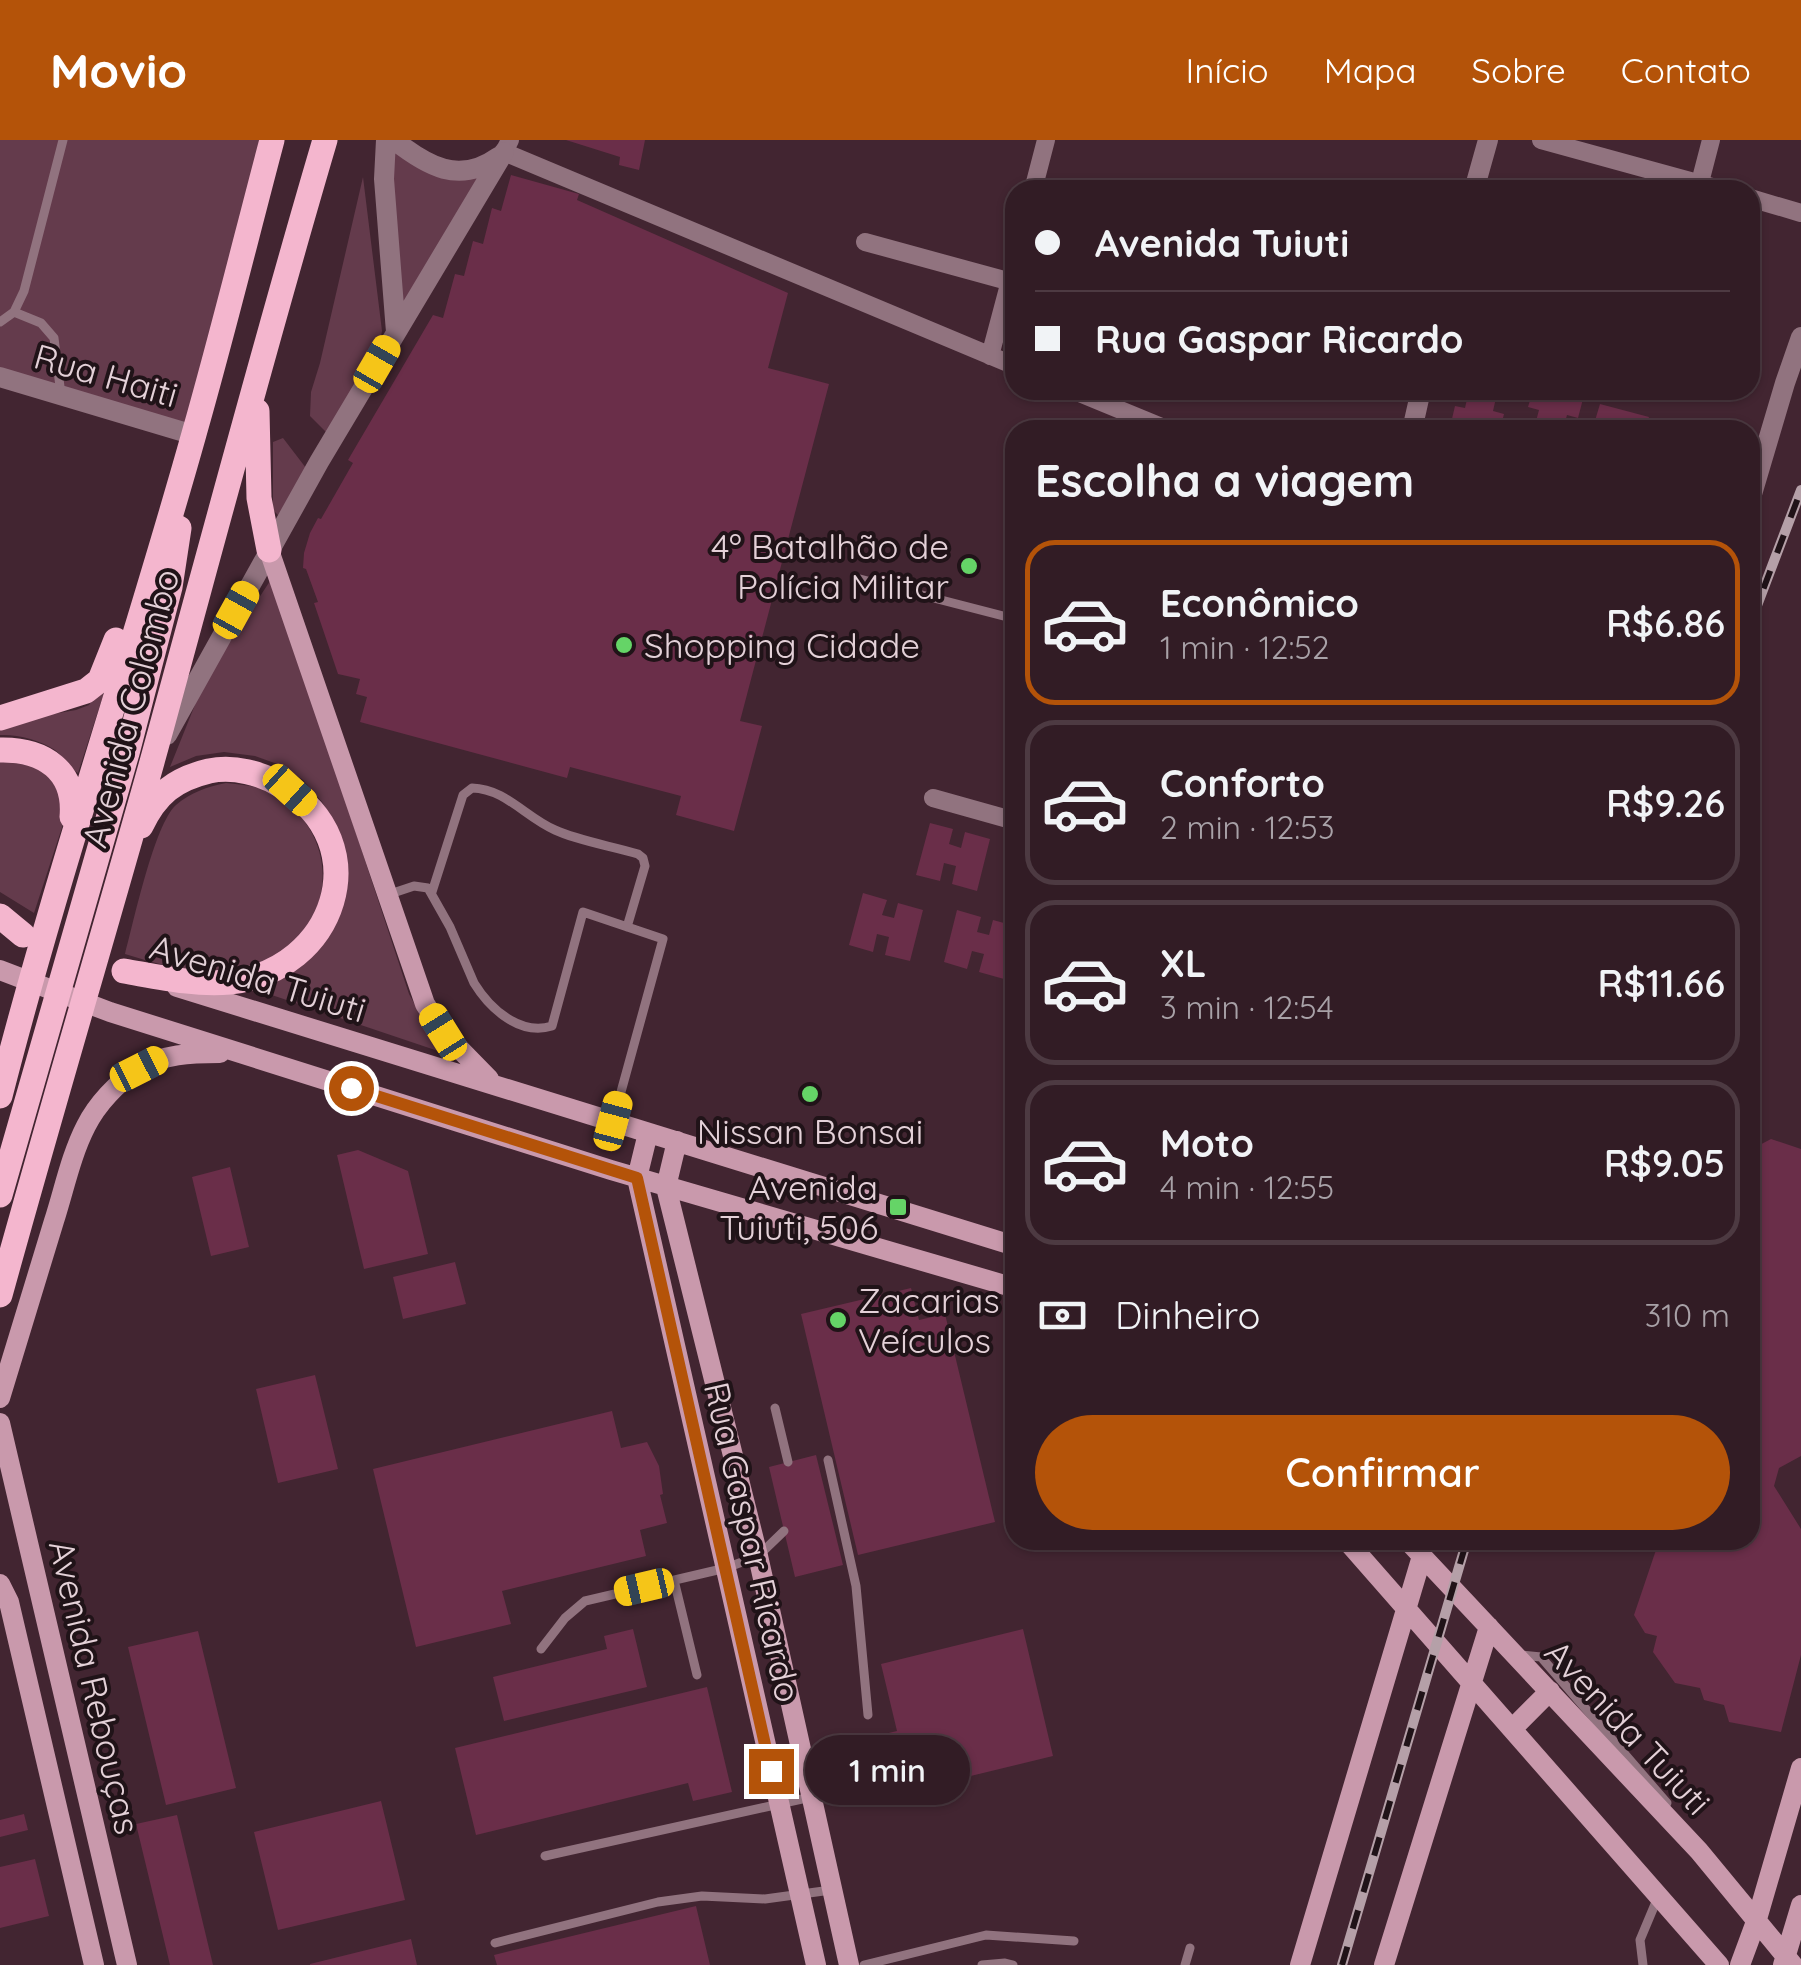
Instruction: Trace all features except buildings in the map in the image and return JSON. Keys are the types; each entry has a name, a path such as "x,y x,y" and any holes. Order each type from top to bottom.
{"main road":[{"name":"Avenida Colombo","path":"0,1096 68,850 194,434 272,140"},
{"name":"Avenida Colombo","path":"0,1195 48,1022 96,911 122,867 324,140"},
{"path":"256,380 259,498 269,550 425,1004 460,1052 494,1084"},
{"name":"Avenida Colombo","path":"0,1295 74,1030 96,911 170,587 194,434"},
{"path":"0,718 86,691 100,680 152,531 194,434"},
{"path":"0,750 28,752 44,759 71,787 68,850"},
{"path":"122,867 149,810 165,792 188,776 218,770 244,771 268,777 290,790 313,812 327,832 335,858 336,888 328,914 311,942 291,960 262,975 233,982 196,983 124,971"},
{"path":"0,916 11,931"},
{"name":"Avenida Tuiuti","path":"11,931 124,971 1005,1243"},
{"path":"0,970 110,1012 637,1178 1005,1285"},
{"path":"0,1398 72,1164 86,1125 103,1100 122,1081 158,1059 191,1053 240,1052"},
{"name":"Rua Gaspar Ricardo","path":"648,1133 637,1178 816,1965"},
{"name":"Rua Gaspar Ricardo","path":"677,1141 666,1187 758,1556 850,1965"},
{"path":"654,1256 680,1249"},
{"name":"Avenida Rebouças","path":"0,1423 127,1965"},
{"path":"1355,1550 1718,1965"},
{"path":"1300,1965 1413,1616 1425,1550"},
{"name":"Avenida Tuiuti","path":"1426,1550 1438,1574 1698,1851 1787,1962"},
{"path":"4,1593 40,1594"},
{"name":"Avenida Rebouças","path":"4,1593 94,1965"},
{"path":"1384,1965 1489,1627"},
{"path":"1512,1729 1550,1690"},
{"path":"1740,1965 1801,1768"},
{"path":"1787,1962 1800,1909"}],"street":[{"path":"386,140 384,180 396,332"},
{"path":"394,140 433,166 454,172 486,165 507,146"},
{"path":"1036,180 1046,140"},
{"path":"1477,180 1488,140"},
{"path":"1540,140 1675,180"},
{"path":"1701,180 1711,140"},
{"path":"152,761 269,550 507,146"},
{"path":"507,146 1005,362"},
{"path":"1760,201 1801,212"},
{"path":"865,242 1005,281"},
{"path":"990,356 1005,306"},
{"path":"1760,467 1801,337"},
{"name":"Rua Haiti","path":"0,378 194,434"},
{"path":"1096,400 1146,420"},
{"path":"932,798 1005,818"}],"lane":[{"path":"0,322 14,312 24,291 63,140"},
{"path":"14,312 42,323 54,338 61,396"},
{"path":"860,579 1005,617"},
{"path":"432,892 463,795 472,788 486,788 554,830 643,858 627,927"},
{"path":"387,895 414,886 424,886 432,892 480,993 503,1015 525,1026 552,1026 583,912 663,939 613,1121"},
{"path":"776,1408 788,1462"},
{"path":"828,1460 835,1514 856,1586 868,1715"},
{"path":"541,1649 584,1601 726,1568 758,1556 784,1532"},
{"path":"674,1580 697,1675"},
{"path":"1516,1655 1542,1657 1684,1822 1698,1851"},
{"path":"545,1856 811,1797"},
{"path":"495,1943 658,1902 702,1896 765,1899 833,1889"},
{"path":"1642,1965 1640,1940 1658,1896"},
{"path":"864,1965 986,1935 1074,1941"},
{"path":"1185,1965 1190,1948"},
{"path":"982,1965 1013,1965"}],"shaded area":[{"path":"0,140 268,140 194,435 0,376"},
{"path":"394,140 413,155 486,165 396,332 384,179"},
{"path":"363,177 382,331 379,347 329,435 310,416 311,392"},
{"path":"283,438 306,468 284,514 278,515 273,510 273,442"},
{"path":"272,578 409,994 441,1052 251,988 303,960 343,850 335,824 303,780 280,765 255,756 224,752 196,756 170,767 205,680"},
{"path":"97,692 104,693 78,773 49,746 28,738 0,735 0,723 76,710 89,705"},
{"path":"0,755 22,756 61,783 68,809 34,913 0,892"},
{"path":"226,783 277,795 306,823 319,851 323,874 312,918 300,938 282,954 237,972 194,971 125,954 153,852 168,816 187,797"}],"railway":[{"path":"1760,598 1801,490"},
{"path":"1342,1965 1464,1550"}],"place":[{"name":"4º Batalhão de Polícia Militar","path":"969,566"},
{"name":"Shopping Cidade","path":"624,645"},
{"name":"Nissan Bonsai","path":"810,1094"},
{"name":"Avenida Tuiuti, 506","path":"898,1207"},
{"name":"Zacarias Veículos","path":"838,1320"}],"route":[{"path":"351,1088 637,1178 771,1771"}]}
